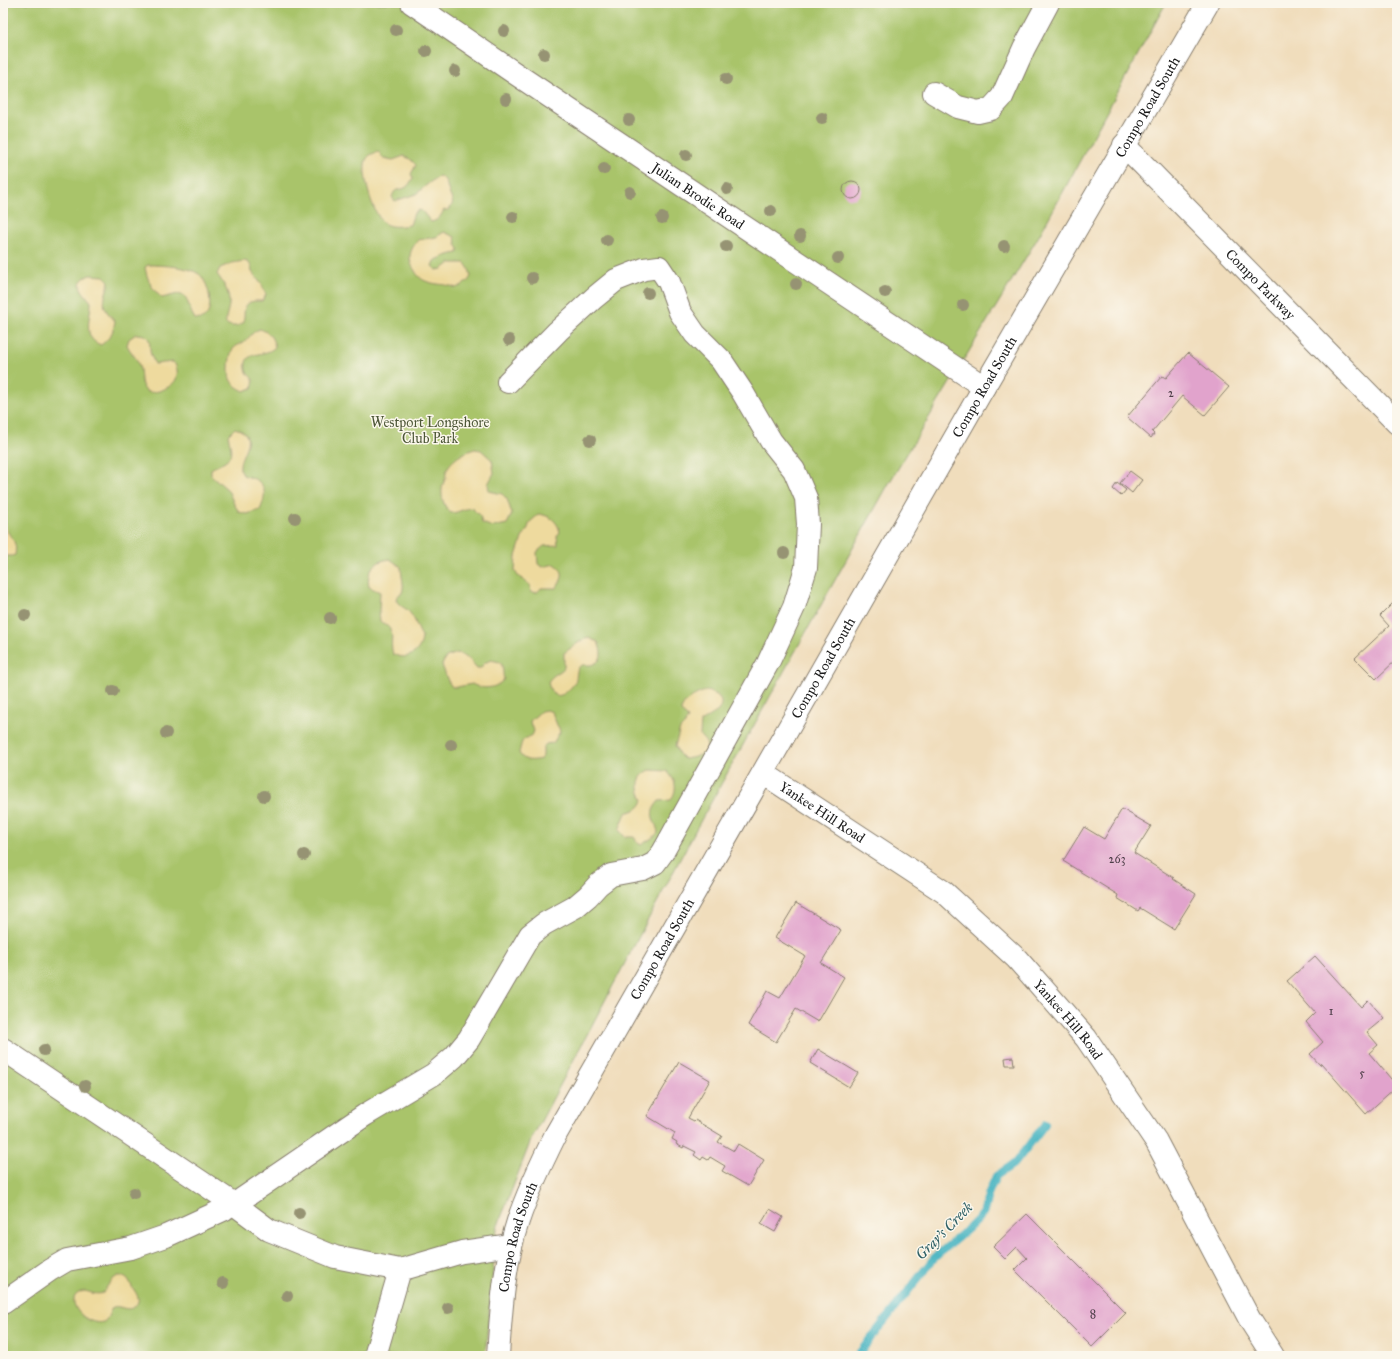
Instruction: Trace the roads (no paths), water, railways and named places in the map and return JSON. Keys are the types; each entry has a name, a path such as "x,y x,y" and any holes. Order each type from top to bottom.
{"street":[{"name":"Julian Brodie Road","path":"412,3 984,387"},
{"path":"934,93 958,107 978,112 991,108 1002,97 1024,48 1048,3"},
{"name":"Compo Road South","path":"498,1356 503,1292 511,1245 518,1220 529,1192 556,1134 984,387 1208,3"},
{"name":"Compo Parkway","path":"1124,145 1397,423"},
{"path":"3,1303 67,1260 131,1248 166,1236 233,1204 365,1115 434,1074 444,1066 454,1057 469,1039 530,935 544,924 575,907 611,875 643,869 655,863 663,852 757,684 794,607 806,568 808,524 806,498 794,470 771,441 726,367 695,334 680,312 669,282 659,267 644,269 616,280 558,331 508,382"},
{"name":"Yankee Hill Road","path":"763,773 944,892 1027,970 1086,1038 1156,1141 1250,1320 1273,1356"},
{"path":"3,1049 234,1204 269,1230 335,1257 400,1270 462,1252 511,1245"},
{"path":"375,1356 400,1270"}],"waterway":[{"name":"Gray's Creek","path":"857,1356 934,1258 983,1214 989,1192 996,1176 1015,1163 1045,1124"}],"park label":[{"name":"Westport Longshore Club Park","path":"430,430"}]}
